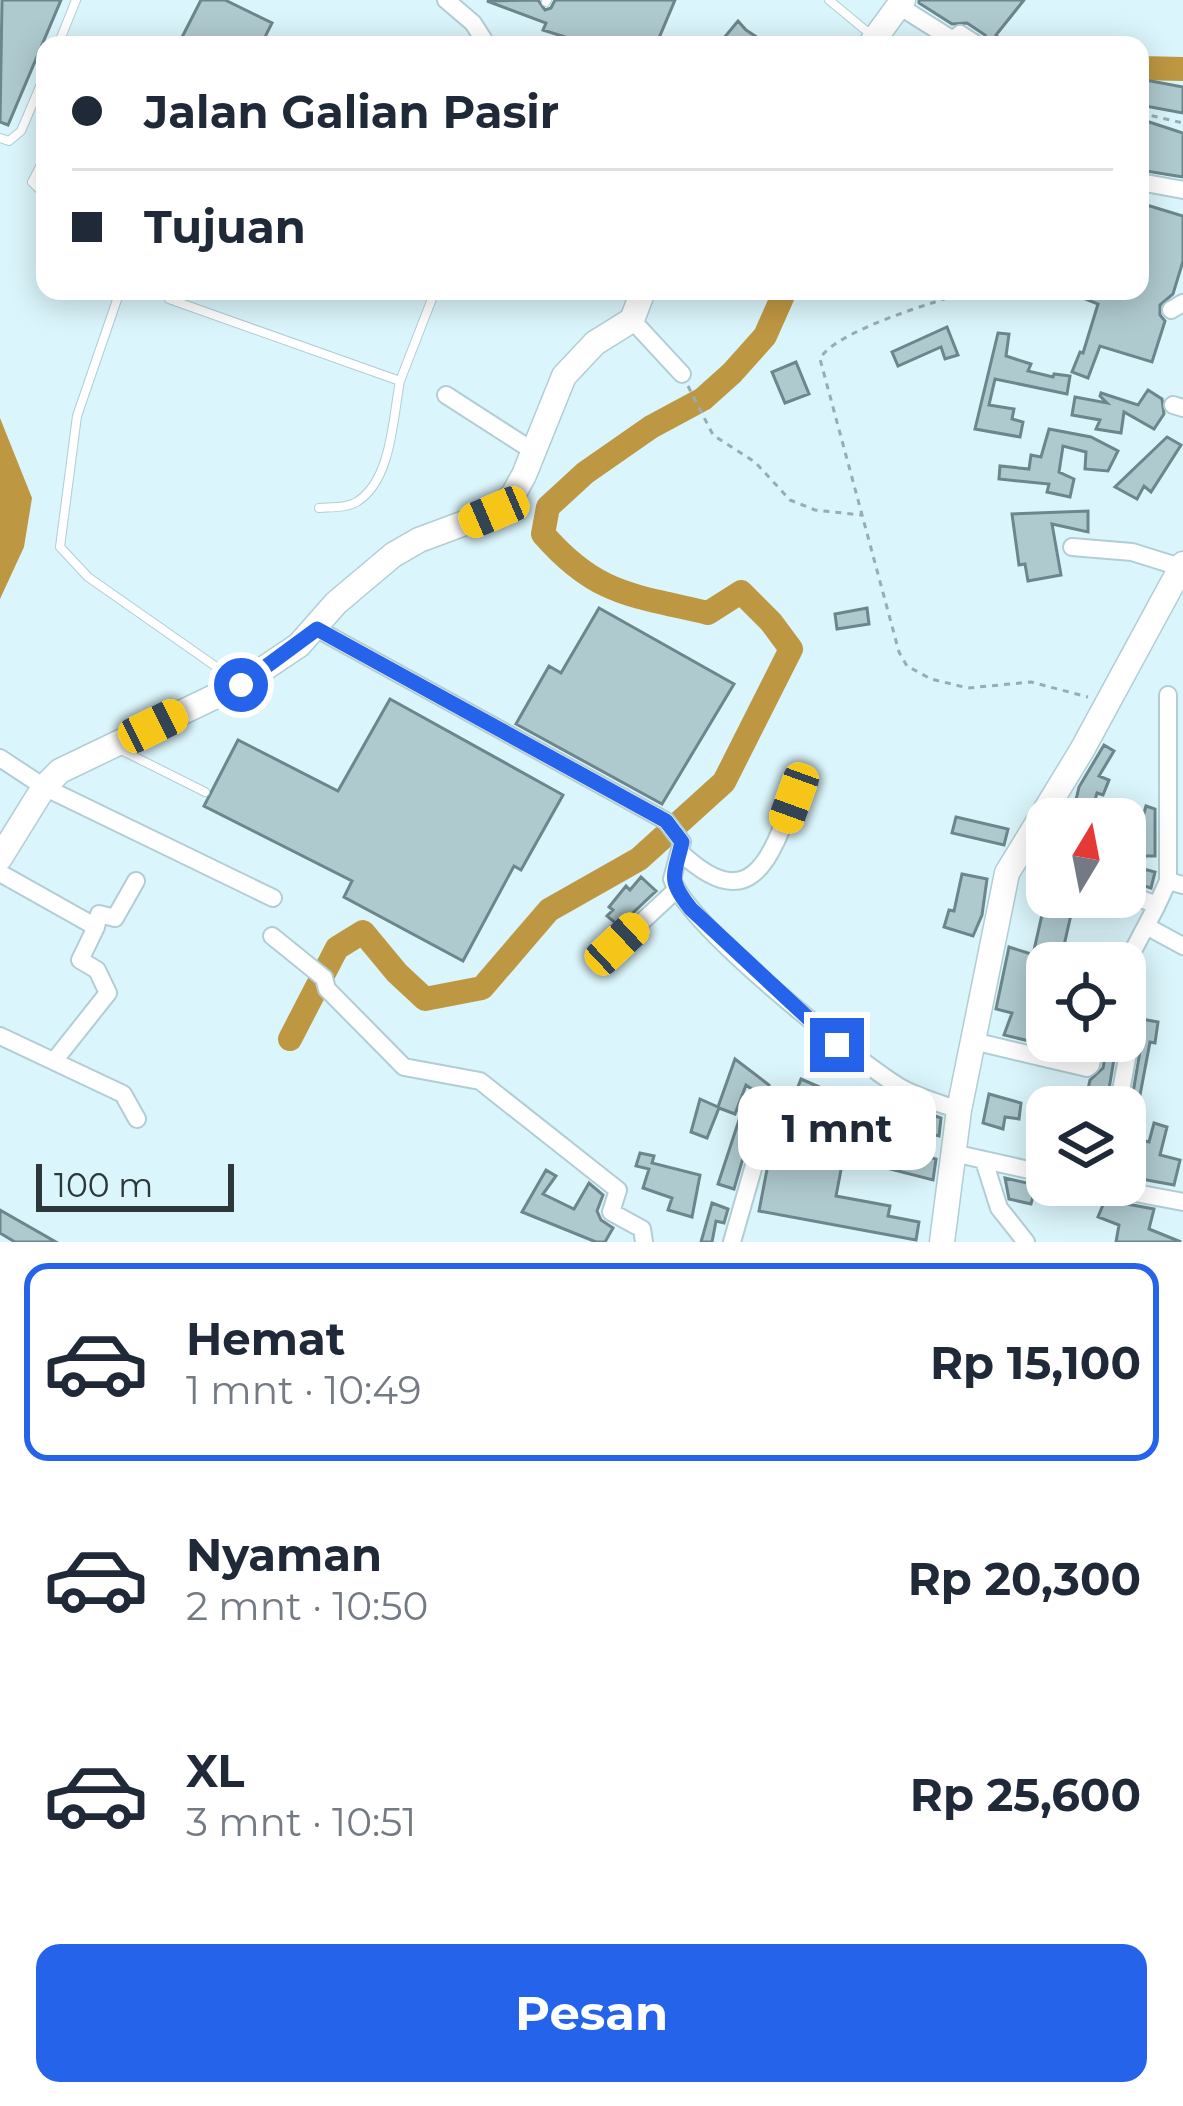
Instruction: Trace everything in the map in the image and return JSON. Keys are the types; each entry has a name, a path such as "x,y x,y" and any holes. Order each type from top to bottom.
{"street":[{"path":"446,0 473,22 482,36"},
{"path":"877,36 901,3 946,36"},
{"path":"1149,184 1183,190"},
{"path":"0,858 44,787 60,771 241,685 317,629 336,603 393,556 419,540 494,512 513,495 565,376 595,343 632,320 640,300"},
{"path":"632,320 682,374"},
{"path":"446,395 533,452"},
{"path":"1052,798 1182,566 1122,550 1072,547"},
{"path":"317,629 671,826 682,842 673,870 676,890 691,909 837,1045 904,1090 958,1110"},
{"path":"1138,942 1175,883 1168,695"},
{"path":"0,758 44,787 273,898"},
{"path":"680,852 705,875 743,880 756,873 774,851 794,798"},
{"path":"942,1242 958,1110 999,901 1026,839"},
{"path":"1018,852 1026,855"},
{"path":"0,873 96,927"},
{"path":"54,1061 108,993 97,970 80,960 99,914 115,918 136,881"},
{"path":"617,944 676,890"},
{"path":"1146,901 1157,905"},
{"path":"1146,926 1183,946"},
{"path":"272,936 322,976 327,989 404,1067 480,1081 618,1190 611,1212 642,1229 644,1242"},
{"path":"0,1036 123,1094 136,1118"},
{"path":"973,1041 1026,1054"},
{"path":"1062,1062 1087,1068 1092,1062"},
{"path":"732,1242 770,1113"},
{"path":"952,1153 1026,1170"},
{"path":"984,1161 1000,1208 1026,1242"},
{"path":"1146,1195 1183,1202"}],"lane":[{"path":"62,36 76,0"},
{"path":"829,0 867,36"},
{"path":"0,138 9,141 21,131 36,96"},
{"path":"117,300 77,416 60,547 88,577 241,685"},
{"path":"172,300 400,381"},
{"path":"320,508 352,505 370,490 385,458 400,381 432,300"},
{"path":"112,746 205,792"}],"path":[{"path":"1149,114 1183,123"},
{"path":"944,300 879,322 825,350 820,359 899,652 907,666 931,679 968,688 1031,682 1106,703"},
{"path":"682,374 713,435 755,462 790,500 803,507 862,515"}],"shaded area":[{"path":"0,418 32,498 24,547 0,599"}],"building":[{"path":"2,0 61,0 46,36 36,36 36,59 8,125 0,122"},
{"path":"201,0 225,0 272,23 266,36 183,36"},
{"path":"538,0 545,10 555,0 675,0 660,36 562,36 543,30 546,23 487,1"},
{"path":"1024,0 997,36 986,36 967,23 952,24 919,3"},
{"path":"738,21 755,36 726,36"},
{"path":"1149,81 1183,87 1183,113 1149,107"},
{"path":"1149,122 1183,133 1183,177 1149,171"},
{"path":"1149,206 1183,216 1183,261 1173,294 1160,305 1165,321 1152,362 1100,346 1088,378 1072,372 1098,304 1088,300 1149,300"},
{"path":"947,327 958,355 945,359 941,347 898,366 892,352"},
{"path":"998,333 1009,334 1006,356 1031,364 1028,371 1070,376 1067,394 995,379 989,405 1014,409 1012,419 1023,422 1020,437 975,429"},
{"path":"796,362 809,394 785,403 772,372"},
{"path":"1148,390 1162,399 1164,414 1154,429 1124,412 1121,433 1096,429 1100,420 1072,415 1075,397 1107,403 1101,393 1138,405"},
{"path":"1049,429 1091,437 1118,451 1108,471 1085,469 1086,452 1063,446 1059,472 1074,479 1070,497 1047,492 1049,484 999,479 1000,466 1029,469 1031,455 1041,457"},
{"path":"1167,437 1181,445 1151,492 1144,486 1137,499 1115,487"},
{"path":"1088,511 1088,532 1052,524 1061,575 1028,581 1025,564 1019,565 1012,514"},
{"path":"599,608 734,684 662,804 516,724 549,666 561,673"},
{"path":"867,608 869,624 837,629 835,614"},
{"path":"390,699 563,795 521,870 514,866 463,961 344,897 352,881 204,806 238,740 338,791"},
{"path":"1104,745 1114,751 1099,776 1109,780 1103,795 1076,798"},
{"path":"1146,806 1155,809 1155,856 1146,856"},
{"path":"956,817 1008,829 1004,845 952,833"},
{"path":"1146,870 1155,872 1151,888 1146,886"},
{"path":"962,874 987,879 982,915 973,936 944,927 949,910 954,911"},
{"path":"641,877 656,891 619,926 607,916 613,910 609,907 626,886 630,890"},
{"path":"1041,918 1070,918 1065,942 1036,942"},
{"path":"1009,947 1026,952 1026,1040 1004,1035 1012,1013 996,1009"},
{"path":"1146,1020 1158,1022 1142,1086 1134,1086 1138,1062 1146,1062"},
{"path":"735,1059 769,1085 765,1098 746,1085 735,1114 719,1108 707,1138 691,1132 700,1099 718,1107"},
{"path":"1104,1062 1114,1062 1110,1086 1089,1086 1090,1080"},
{"path":"801,1079 824,1089 816,1106 794,1097"},
{"path":"989,1094 1021,1103 1019,1119 1005,1117 1003,1129 983,1123"},
{"path":"890,1099 941,1118 939,1136 923,1132 917,1154 936,1159 933,1180 886,1168 893,1135 859,1124 864,1108 885,1115"},
{"path":"739,1120 753,1124 734,1189 718,1184"},
{"path":"785,1120 848,1133 836,1196 890,1206 888,1216 919,1222 916,1240 759,1211 769,1159"},
{"path":"1154,1123 1167,1127 1160,1155 1180,1160 1174,1185 1146,1180"},
{"path":"640,1153 654,1156 652,1163 700,1175 692,1217 668,1210 672,1198 643,1188 649,1169 636,1166"},
{"path":"546,1170 556,1176 543,1194 574,1209 589,1183 603,1195 597,1211 613,1228 605,1242 522,1212"},
{"path":"1005,1178 1026,1183 1026,1203 1009,1199"},
{"path":"712,1203 728,1209 724,1223 716,1221 712,1242 701,1242"},
{"path":"1103,1206 1154,1209 1149,1229 1181,1242 1116,1242 1119,1225 1098,1217"},
{"path":"0,1210 56,1242 15,1242 0,1233"}],"waterway":[{"path":"1149,68 1183,69"},
{"path":"290,1039 337,948 363,932 425,999 482,988 549,910 639,859 724,782 791,649 741,592 708,613 637,596 581,570 543,534 548,507 585,473 651,427 703,399 732,373 765,336 781,300"}],"route":[{"path":"241,685 317,629 666,821 682,842 673,870 676,890 837,1045"}]}
